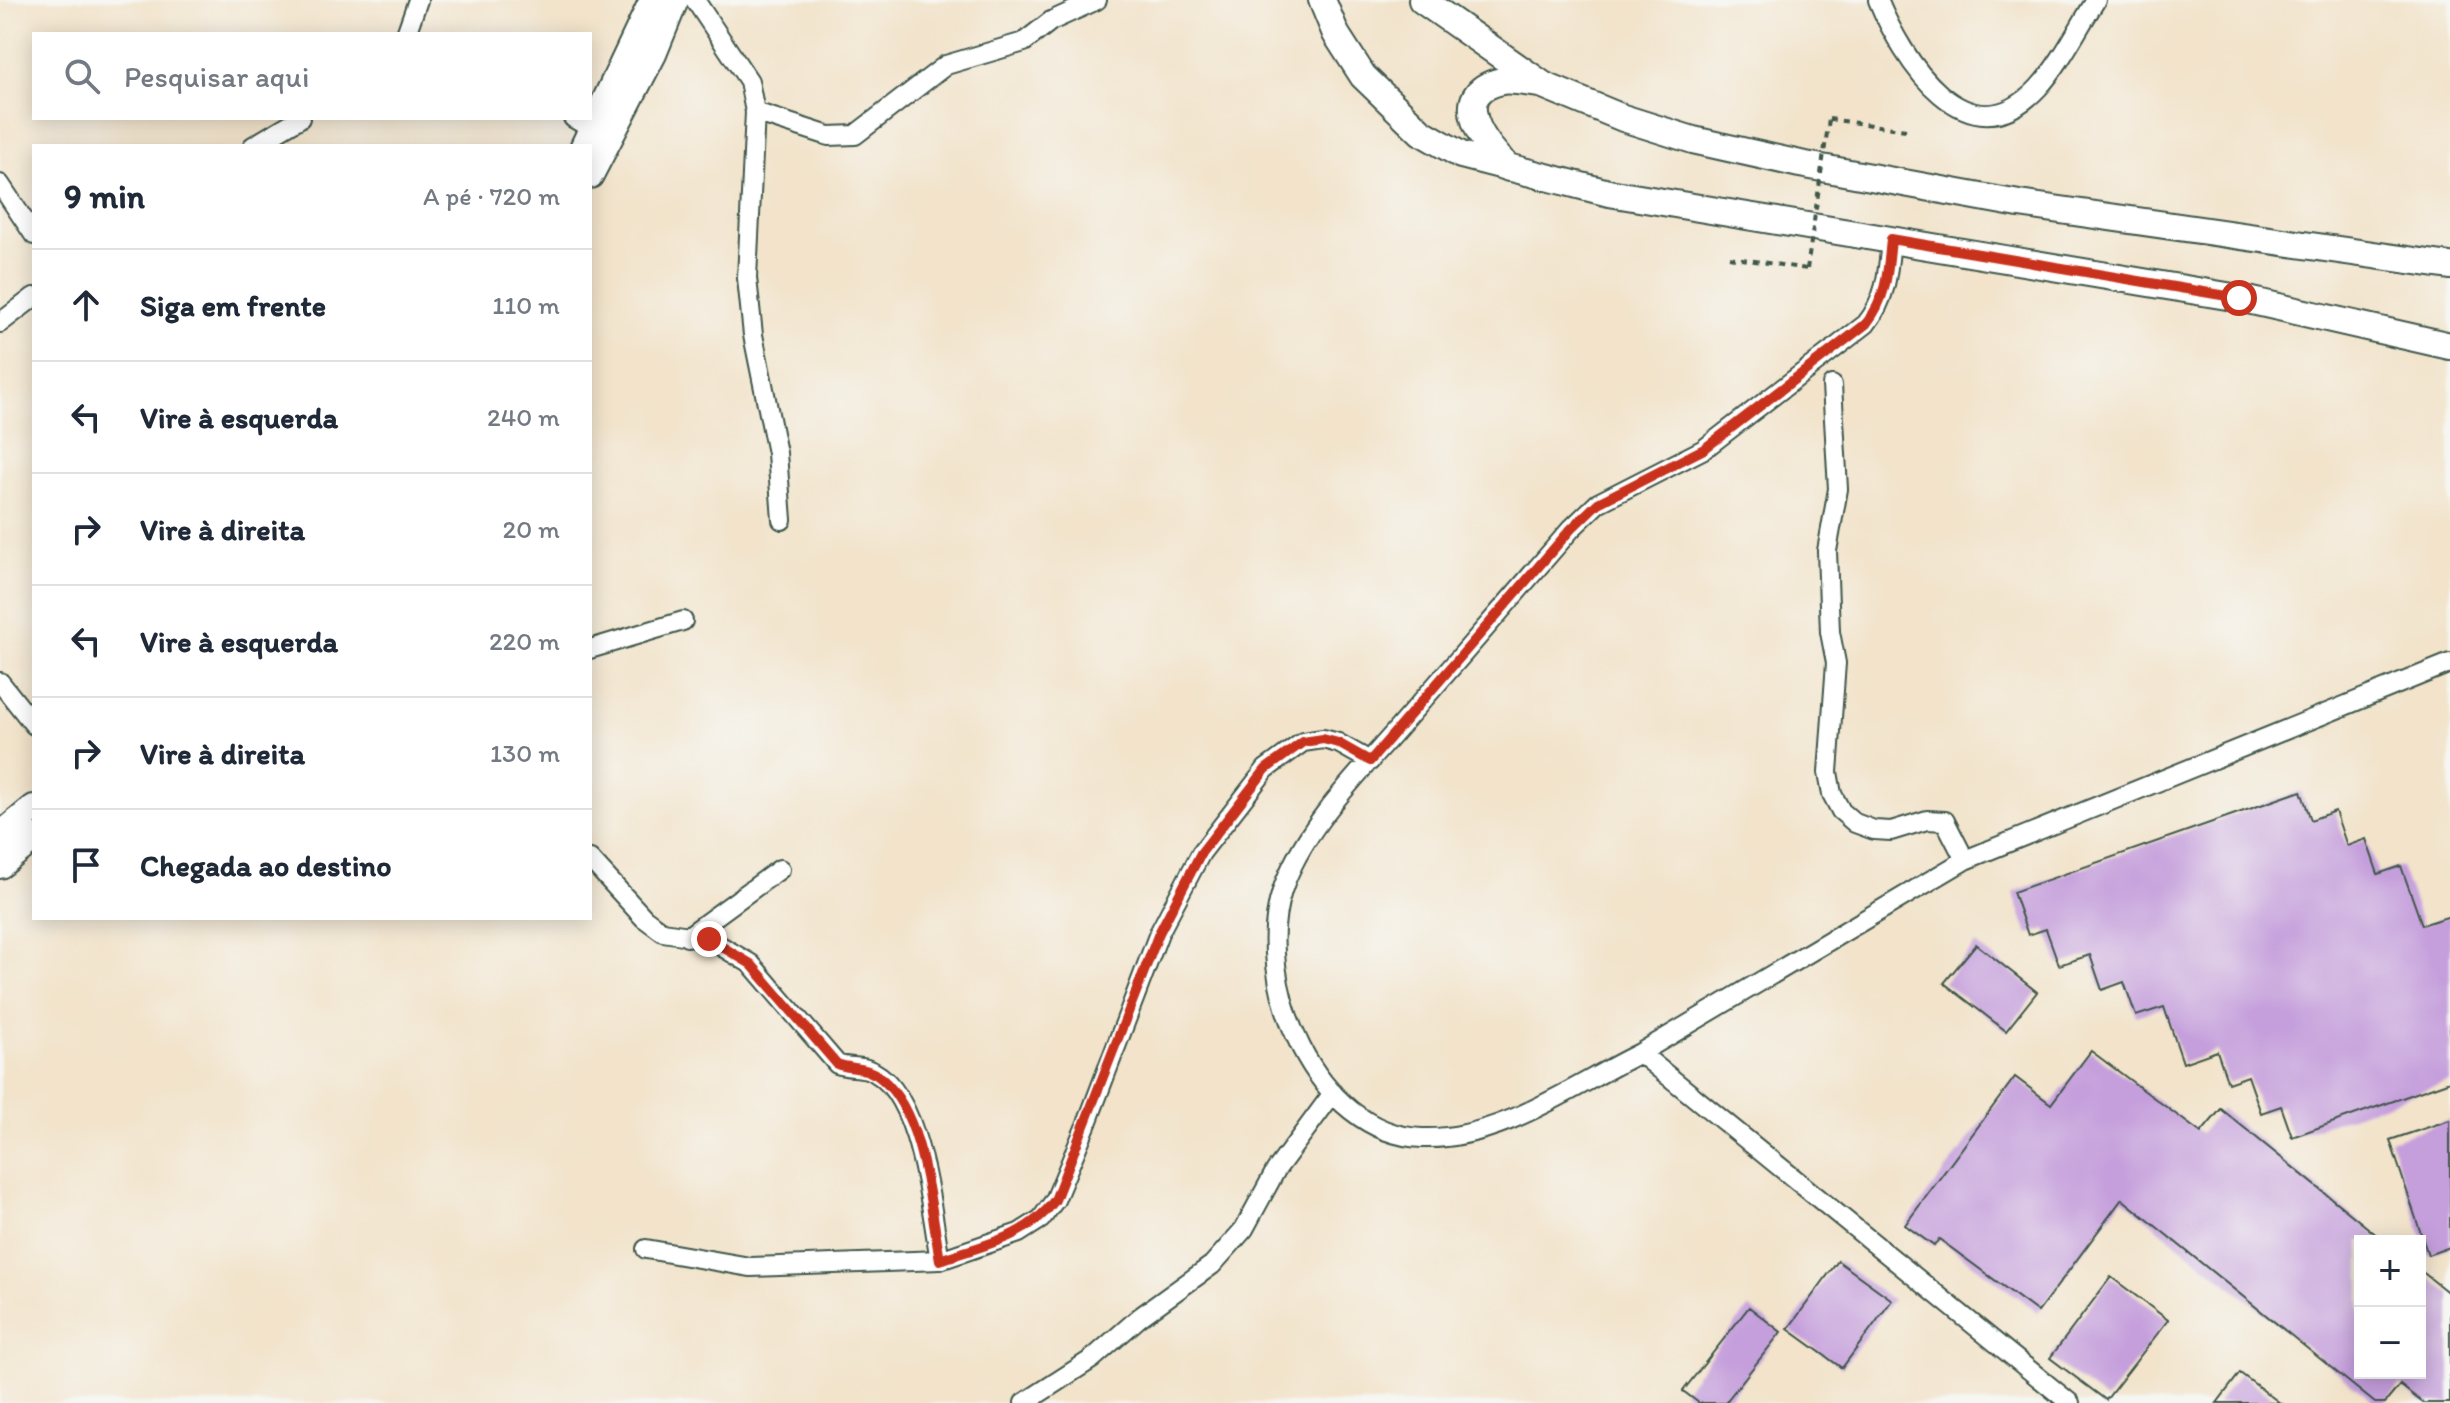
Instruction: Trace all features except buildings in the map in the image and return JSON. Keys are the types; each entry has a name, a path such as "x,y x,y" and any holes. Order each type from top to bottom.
{"main road":[{"path":"592,114 653,0"},
{"path":"592,171 653,54 675,0"},
{"path":"1322,0 1336,34 1363,76 1421,132 1461,155 1609,193 2239,298 2450,346"},
{"path":"1422,0 1543,85 1665,132 1800,164 2019,204 2450,266"},
{"path":"1440,0 1513,64"},
{"path":"1510,169 1492,153 1477,132 1473,111 1478,96 1489,85 1505,80 1543,85"},
{"path":"0,836 32,810"},
{"path":"0,865 32,840"}],"street":[{"path":"407,32 418,0"},
{"path":"695,0 749,81 755,112 747,278 753,335 777,453 782,520"},
{"path":"1878,0 1921,78 1936,94 1955,106 1992,113 2011,108 2038,88 2096,0"},
{"path":"755,112 829,136 855,135 946,65 1024,42 1051,21 1095,1"},
{"path":"256,144 297,120"},
{"path":"0,184 32,232"},
{"path":"1891,239 1885,291 1878,309 1866,324 1704,449 1598,503 1571,529 1325,815 1282,890 1276,921 1275,958 1290,1027 1305,1058 1333,1093 1386,1130 1422,1138 1456,1134 1513,1117 1640,1053 1965,860 2450,663"},
{"path":"0,323 32,299"},
{"path":"1832,385 1838,489 1827,551 1830,632 1836,663 1828,772 1832,794 1841,811 1855,823 1874,830 1891,831 1927,820 1945,821 1965,860"},
{"path":"592,648 683,621"},
{"path":"0,682 32,722"},
{"path":"646,1249 750,1267 940,1260 1019,1233 1041,1219 1055,1200 1174,900 1201,853 1266,769 1303,742 1323,739 1338,743 1370,761"},
{"path":"592,861 644,918 663,932 709,939 751,964 837,1064 851,1069 865,1068 882,1079 899,1099 914,1128 940,1260"},
{"path":"687,937 780,869"},
{"path":"1640,1053 2070,1403"},
{"path":"1024,1403 1092,1359 1140,1317 1221,1256 1244,1229 1306,1126 1333,1093"}],"path":[{"path":"1729,257 1807,269 1829,119 1906,130"}],"route":[{"path":"709,939 751,964 837,1064 851,1069 865,1068 882,1079 899,1099 914,1128 940,1260 1019,1233 1041,1219 1055,1200 1174,900 1201,853 1266,769 1303,742 1323,739 1338,743 1370,761 1571,529 1598,503 1624,488 1674,467 1704,449 1866,324 1878,309 1885,291 1891,239 2239,298"}]}
